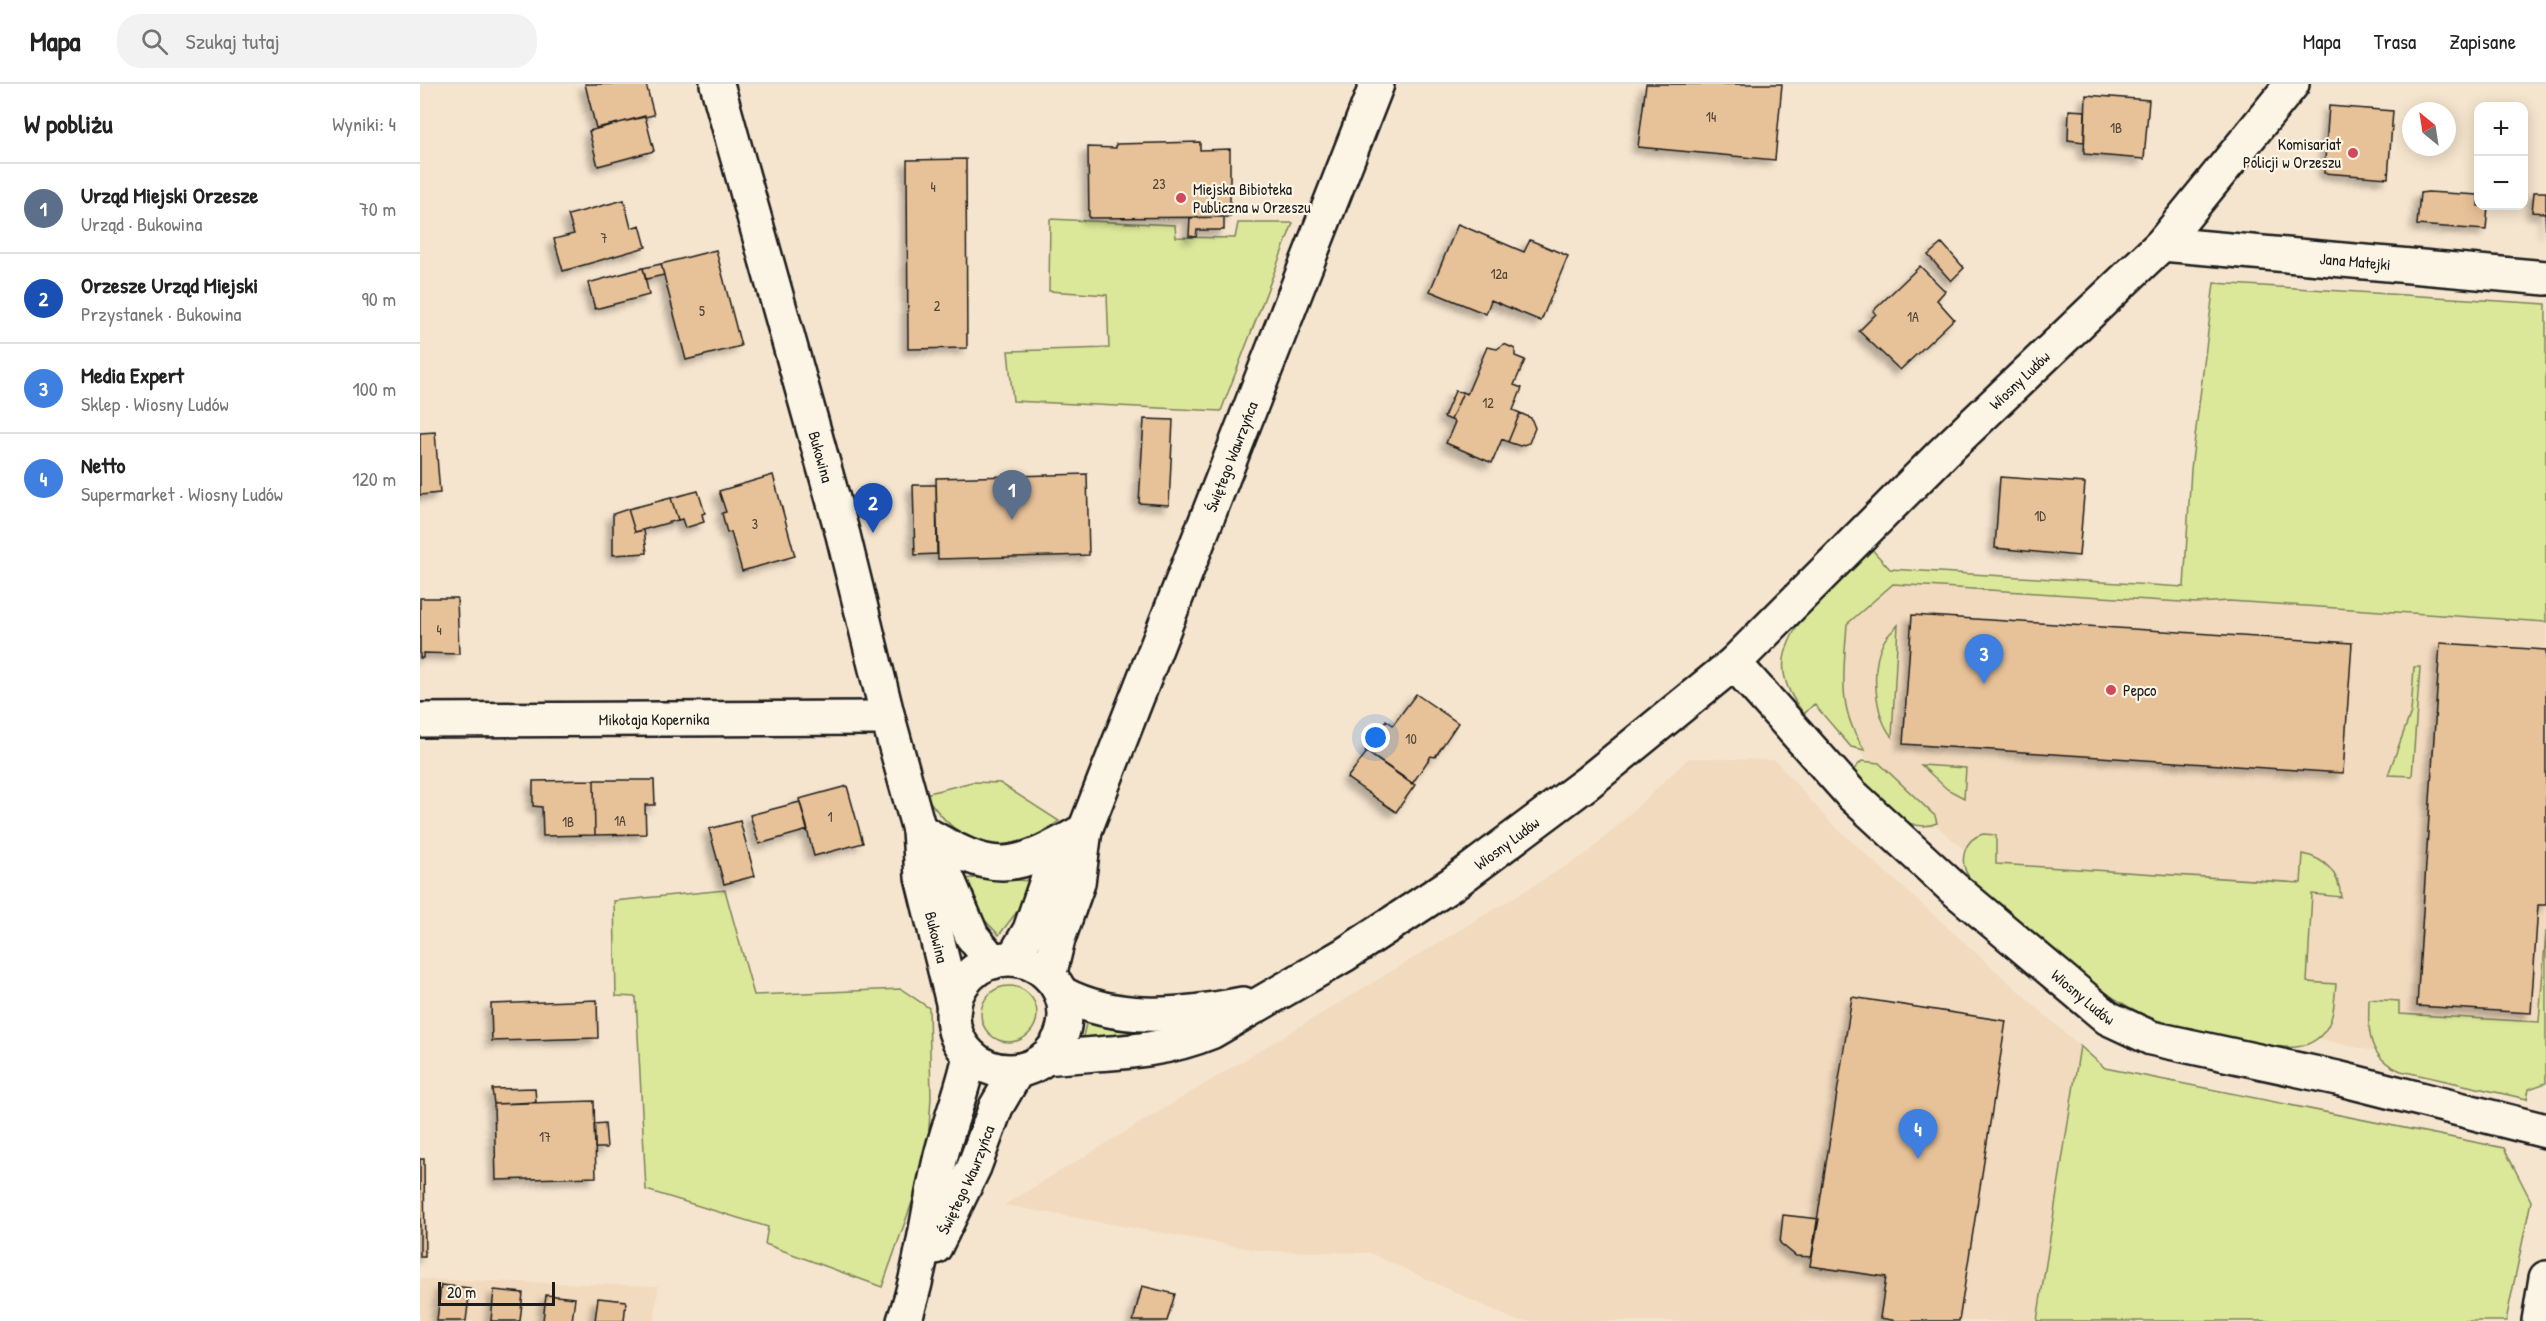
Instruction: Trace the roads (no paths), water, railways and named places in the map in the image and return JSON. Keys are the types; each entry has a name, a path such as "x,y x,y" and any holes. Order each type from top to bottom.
{"street":[{"name":"Bukowina","path":"717,84 827,473 888,718 919,830 922,877 954,1007"},
{"name":"Świętego Wawrzyńca","path":"1055,984 1058,939 1078,883 1085,830 1377,84"},
{"name":"Wiosny Ludów","path":"1031,1064 1166,1047 1210,1032 1344,955 1452,884 1587,783 1734,663 1944,452 2162,244 2292,84"},
{"name":"Jana Matejki","path":"2162,244 2546,278"},
{"name":"Wiosny Ludów","path":"1734,663 1851,794 1952,887 2108,1018 2151,1038 2337,1078 2546,1131"},
{"name":"Mikołaja Kopernika","path":"420,720 888,718"},
{"name":"Bukowina","path":"919,830 943,868 972,936 1003,960"},
{"path":"919,830 970,858 999,864 1028,860 1085,830"},
{"name":"Świętego Wawrzyńca","path":"1003,960 1030,930 1054,866 1085,830"},
{"path":"1003,960 1033,964 1055,984 1065,1012 1063,1033 1031,1064 987,1066 970,1055 963,1047 955,1028 954,1007 956,997 966,979 1003,960"},
{"name":"Wiosny Ludów","path":"1055,984 1095,1008 1148,1014 1210,1011 1266,999"},
{"name":"Świętego Wawrzyńca","path":"904,1321 914,1290 940,1159 957,1109 970,1055"},
{"name":"Świętego Wawrzyńca","path":"914,1290 974,1167 996,1107 1031,1064"},
{"path":"2539,1321 2546,1278"}],"place":[{"name":"Komisariat Policji w Orzeszu","path":"2353,153"},
{"name":"Miejska Bibioteka Publiczna w Orzeszu","path":"1181,198"},
{"name":"Urząd Miejski Orzesze","path":"1012,520"},
{"name":"Orzesze Urząd Miejski","path":"873,533"},
{"name":"Media Expert","path":"1984,684"},
{"name":"Pepco","path":"2111,690"},
{"name":"Netto","path":"1918,1159"}]}
